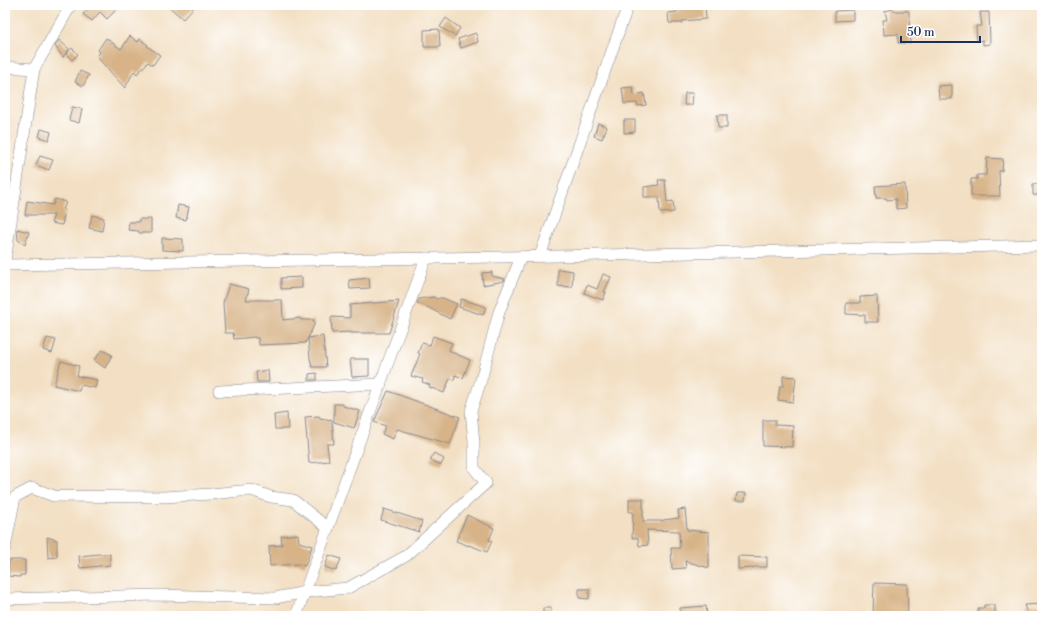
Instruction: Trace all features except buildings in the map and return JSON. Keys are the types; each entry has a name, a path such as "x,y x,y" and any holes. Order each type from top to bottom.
{"street":[{"path":"540,256 628,5"},
{"path":"5,261 34,69 68,6"},
{"path":"5,67 34,69"},
{"path":"5,265 521,257 1042,245"},
{"path":"5,600 157,595 275,598 306,592 348,588 406,556 486,483 474,468 474,442 471,411 499,312 521,257"},
{"path":"296,616 306,592 426,258"},
{"path":"219,390 381,384"},
{"path":"5,548 15,497 32,488 54,496 156,497 250,490 271,497 294,500 328,528"}]}
